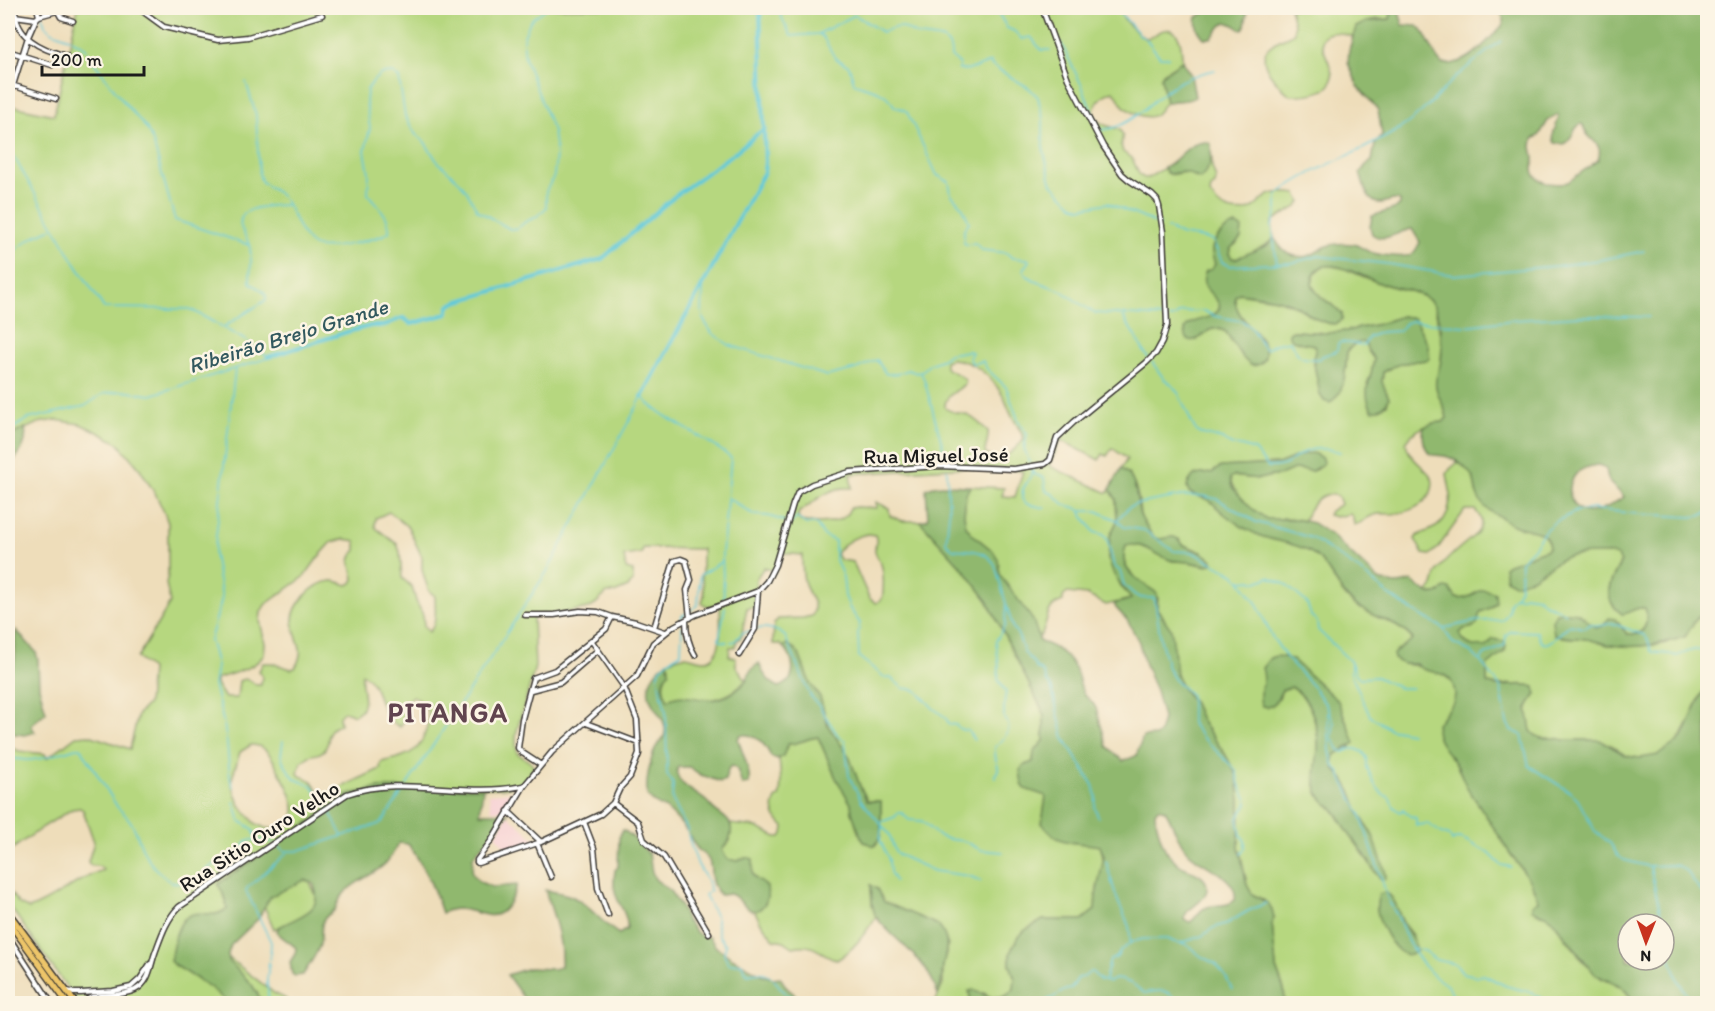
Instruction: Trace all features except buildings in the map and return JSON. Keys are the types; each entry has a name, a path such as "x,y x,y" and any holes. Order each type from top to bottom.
{"main road":[{"path":"8,912 76,1004"},
{"path":"8,921 68,1004"}],"street":[{"path":"15,8 20,30 42,49 66,56"},
{"path":"10,95 28,37 37,18 36,8"},
{"path":"138,8 164,27 218,40 248,37 322,15"},
{"name":"Rua Miguel José","path":"758,591 772,574 798,492 812,484 850,472 939,466 1014,469 1046,464 1050,460 1057,438 1146,363 1156,353 1162,342 1167,325 1163,232 1157,200 1122,174 1103,146 1068,79 1042,8"},
{"path":"8,15 37,18 57,9 61,17 73,21"},
{"path":"8,51 52,65"},
{"path":"8,84 56,99"},
{"path":"654,628 674,561 686,561 691,580 687,590 686,631 689,645 695,655"},
{"path":"591,640 624,687 637,720 639,754 630,777 620,788 613,803 601,814 539,842 478,863 477,860 524,786 568,736 586,723 624,687 637,676 653,642 688,619 758,591 755,629 739,655"},
{"path":"525,615 598,612 665,632"},
{"path":"541,765 518,748 522,719 533,678 555,670 606,629 612,617"},
{"path":"530,690 561,682 598,651"},
{"path":"586,723 639,743"},
{"name":"Rua Sitio Ouro Velho","path":"85,1004 92,997 123,993 141,986 147,979 167,921 179,907 347,794 386,787 490,789 524,786"},
{"path":"613,803 638,822 644,840 664,857 709,933"},
{"path":"508,811 539,842 551,877"},
{"path":"584,822 594,848 598,888 608,915"},
{"path":"8,936 52,1004"},
{"name":"Rua Sitio Ouro Velho","path":"65,990 77,993 128,988 137,982 152,960"}],"shaded area":[{"path":"514,792 504,810 491,810 489,794"},
{"path":"508,815 536,840 508,851 496,835"}],"green space":[{"path":"78,8 1117,8 1127,23 1144,38 1168,29 1173,30 1179,38 1182,61 1163,73 1161,77 1166,103 1158,113 1148,117 1132,112 1121,103 1113,91 1098,102 1094,113 1095,118 1103,124 1119,129 1123,135 1121,145 1123,152 1132,158 1139,174 1144,178 1164,168 1172,175 1184,172 1197,178 1207,170 1212,155 1212,167 1216,179 1210,194 1223,208 1235,212 1248,210 1269,195 1279,193 1297,194 1301,202 1297,207 1274,220 1272,223 1274,238 1271,241 1247,255 1232,258 1229,254 1230,249 1237,243 1242,232 1215,264 1212,269 1216,299 1220,306 1216,313 1207,319 1195,321 1197,340 1210,330 1222,330 1226,332 1242,357 1259,337 1242,318 1236,307 1235,296 1239,293 1282,301 1327,323 1339,323 1342,314 1318,296 1312,285 1314,275 1325,265 1343,268 1379,283 1420,294 1432,303 1442,343 1439,396 1447,418 1443,422 1417,431 1406,442 1409,452 1430,475 1433,483 1431,492 1424,501 1404,512 1376,514 1354,525 1350,514 1336,517 1328,515 1341,504 1338,496 1331,494 1316,500 1303,521 1286,518 1269,520 1251,509 1240,496 1230,478 1232,476 1259,479 1278,476 1293,469 1312,471 1323,464 1303,454 1278,464 1221,467 1212,473 1194,476 1187,488 1188,491 1210,501 1246,529 1311,552 1323,563 1351,602 1366,612 1391,623 1413,640 1396,651 1403,664 1423,667 1444,675 1451,681 1456,689 1456,699 1450,710 1436,724 1439,740 1453,759 1509,852 1529,879 1538,899 1533,904 1540,914 1551,918 1584,962 1601,978 1622,987 1638,1003 1285,1003 1284,990 1276,968 1272,923 1274,917 1264,900 1252,894 1247,885 1239,847 1240,800 1237,776 1225,754 1202,722 1193,701 1184,691 1176,674 1174,648 1163,616 1157,609 1158,598 1128,570 1124,555 1126,545 1132,544 1142,546 1172,561 1207,566 1202,552 1182,544 1179,539 1158,540 1151,533 1140,515 1134,483 1121,469 1127,459 1112,448 1107,456 1103,454 1099,460 1061,440 1049,466 1108,493 1110,489 1116,499 1117,521 1110,536 1108,559 1121,586 1131,599 1106,605 1087,595 1067,593 1063,601 1052,607 1039,638 1032,620 1000,575 998,559 993,551 966,527 964,515 966,494 970,486 1004,488 1002,496 1015,497 1023,471 969,467 850,474 852,488 836,489 830,492 799,512 798,516 800,521 835,521 846,514 850,508 877,508 876,502 889,508 890,516 903,521 920,521 966,572 987,600 1044,714 1044,741 1034,752 1033,762 1025,765 1022,784 1026,789 1047,796 1042,823 1085,843 1100,846 1103,865 1097,888 1095,910 1082,920 1043,920 1017,939 1010,953 1010,964 1015,979 1014,989 1006,996 992,998 984,993 969,992 971,1003 935,1003 943,984 943,966 948,945 942,931 938,925 884,902 877,889 871,886 872,905 876,917 854,946 837,960 811,947 793,947 784,941 774,939 761,923 754,910 760,909 756,879 752,872 737,861 727,860 722,850 730,841 730,824 756,827 776,837 781,837 783,834 784,827 777,819 773,809 781,789 779,759 788,744 818,737 836,778 851,804 857,829 864,842 881,836 881,801 868,801 849,756 828,726 820,697 810,683 801,661 787,645 783,647 773,644 774,624 778,619 812,616 814,611 814,603 804,581 802,555 781,553 775,572 764,567 756,579 757,592 754,607 747,608 741,638 737,640 735,647 730,647 729,656 736,658 736,666 746,680 738,688 720,698 700,701 668,701 664,682 669,667 668,661 684,656 705,660 716,653 721,629 720,606 707,606 702,603 704,596 702,549 643,548 642,553 624,556 626,569 633,571 633,582 628,587 614,593 607,593 592,607 564,613 543,614 533,618 535,667 516,734 517,753 534,767 524,781 519,785 502,788 412,788 288,837 219,883 227,909 218,914 170,961 210,987 228,1003 78,1003 8,904 8,890 19,904 29,909 103,870 88,862 94,842 83,810 80,808 72,809 8,852 8,746 19,751 45,754 47,758 76,736 89,735 130,749 138,714 148,704 151,669 137,658 170,603 166,583 168,523 156,495 140,469 118,443 96,431 80,424 56,420 38,423 8,437 8,105 54,115","holes":["1402,316 1429,359 1398,365 1383,373 1382,383 1389,398 1387,404 1377,410 1367,384 1374,359 1365,343 1357,343 1347,351 1346,368 1340,393 1317,379 1313,358 1317,348 1293,331 1328,333 1346,331","959,360 975,366 993,382 1003,396 1024,439 1016,448 1001,458 990,457 985,453 988,431 971,417 945,408 949,396 966,382 945,367 945,361","389,512 408,527 422,557 422,569 429,591 435,596 435,620 429,632 424,626 423,615 412,587 402,578 400,552 397,544 375,525 376,518","868,534 876,537 875,552 882,567 883,581 882,599 876,603 869,598 853,562 841,560 836,555 845,544","344,539 356,541 356,550 350,561 354,579 352,583 348,585 335,581 324,583 311,590 299,603 293,617 300,650 295,668 263,663 259,671 262,677 261,685 244,679 239,681 237,698 225,698 216,684 216,679 248,668 264,655 265,643 260,621 261,612 265,605 304,577 332,542","1284,657 1293,661 1332,696 1348,726 1351,747 1340,751 1335,756 1333,763 1335,770 1352,793 1359,813 1373,836 1386,875 1376,874 1335,811 1318,793 1315,782 1317,730 1304,698 1291,687 1282,690 1279,698 1260,693 1265,677","362,674 373,685 392,722 400,727 410,699 413,696 418,699 428,714 428,722 419,746 412,752 381,762 380,769 327,794 320,794 311,780 298,773 301,762 323,751 328,743 329,733 340,724 339,717 342,713 347,712 354,715 362,707 364,697","251,745 257,745 269,754 288,787 293,802 293,817 284,830 265,828 255,823 239,804 231,782 240,752","1393,899 1404,925 1412,935 1396,948 1377,910"]},
{"path":"1208,8 1248,8 1245,26 1240,29 1226,22 1211,38 1204,38 1196,20"},
{"path":"1290,8 1388,8 1391,14 1390,19 1377,19 1356,27 1354,37 1331,33 1323,37 1322,45 1332,77 1328,87 1315,93 1290,95 1270,73 1264,60 1269,47 1294,33"},
{"path":"1388,8 1398,8 1403,25 1417,26 1422,29 1442,64 1452,64 1476,52 1503,25 1504,20 1501,13 1487,8 1707,8 1708,616 1704,614 1698,616 1685,637 1657,644 1629,647 1554,634 1552,621 1556,613 1566,612 1577,613 1597,627 1609,618 1615,619 1627,634 1639,634 1642,631 1647,615 1645,608 1622,614 1611,601 1609,589 1621,562 1613,555 1587,554 1568,557 1521,582 1514,584 1506,579 1504,567 1506,565 1546,550 1549,546 1541,534 1514,525 1488,510 1477,495 1473,477 1465,468 1451,458 1430,453 1425,447 1424,427 1443,422 1447,418 1436,384 1441,359 1440,327 1434,306 1424,297 1340,267 1321,267 1314,273 1312,285 1342,314 1339,323 1327,323 1316,319 1296,306 1282,301 1239,293 1235,296 1238,310 1265,349 1262,362 1250,365 1226,332 1219,329 1209,330 1198,339 1188,340 1185,333 1186,327 1213,315 1219,307 1219,303 1207,290 1204,278 1206,271 1212,269 1215,264 1212,251 1215,241 1232,226 1242,228 1241,238 1230,249 1229,254 1235,259 1268,245 1274,238 1285,252 1300,257 1339,244 1353,244 1370,252 1391,256 1409,255 1417,248 1420,242 1412,229 1382,238 1372,234 1370,227 1372,216 1397,208 1400,201 1376,203 1366,192 1360,173 1372,161 1375,144 1382,135 1378,110 1358,86 1348,63 1349,50 1356,27 1366,22 1390,19 1391,14","holes":["1558,115 1554,133 1555,143 1564,144 1581,124 1599,148 1598,160 1568,182 1546,183 1540,180 1533,171 1533,139 1539,136 1549,119","1597,465 1606,469 1608,480 1624,497 1599,510 1583,511 1571,499 1570,486 1578,472"]},
{"path":"1182,61 1191,75 1195,97 1166,103 1161,77"},
{"path":"1206,142 1211,144 1211,159 1209,167 1200,179 1188,173 1167,173 1164,168 1188,148"},
{"path":"1402,316 1414,318 1428,345 1429,359 1398,365 1383,372 1382,382 1389,398 1383,407 1373,411 1367,398 1367,392 1374,359 1365,343 1357,343 1347,352 1340,392 1330,403 1324,401 1320,395 1313,358 1315,345 1293,340 1289,333 1293,331 1328,333 1346,331"},
{"path":"25,428 24,445 8,467 8,437"},
{"path":"1313,453 1322,458 1323,464 1312,471 1294,469 1278,476 1259,479 1233,476 1230,478 1232,487 1250,507 1267,519 1296,519 1313,523 1331,535 1379,580 1387,583 1412,581 1431,595 1445,588 1450,589 1456,598 1462,599 1483,590 1495,593 1496,602 1490,608 1480,612 1477,625 1464,629 1460,633 1461,637 1463,641 1473,646 1486,647 1493,639 1504,641 1505,651 1487,666 1487,683 1498,686 1528,685 1535,687 1536,694 1527,708 1531,731 1535,735 1541,738 1564,740 1600,740 1627,756 1640,758 1658,755 1684,735 1702,693 1707,689 1707,1003 1638,1003 1620,986 1594,973 1551,918 1532,909 1532,904 1538,901 1529,881 1440,742 1436,733 1437,726 1450,708 1455,694 1450,680 1441,674 1420,668 1416,664 1403,664 1394,659 1393,654 1413,639 1399,627 1358,607 1345,595 1317,557 1298,546 1253,533 1231,519 1210,501 1188,491 1187,487 1194,475 1211,473 1221,467 1278,464 1303,454"},
{"path":"1458,462 1474,478 1476,492 1488,510 1517,526 1535,530 1548,540 1549,546 1546,550 1509,563 1504,567 1529,580 1551,564 1566,557 1583,554 1617,555 1621,561 1609,588 1611,601 1622,614 1642,608 1645,608 1647,613 1646,623 1641,631 1627,634 1618,622 1607,622 1595,628 1576,614 1556,613 1554,635 1588,639 1608,645 1656,645 1667,643 1689,630 1698,616 1704,614 1707,616 1707,689 1702,693 1681,736 1668,750 1651,757 1634,758 1624,755 1610,744 1598,741 1553,740 1537,736 1530,729 1527,712 1534,698 1511,684 1493,686 1487,683 1487,666 1505,651 1466,643 1460,633 1476,625 1480,612 1490,608 1471,597 1465,600 1456,598 1450,589 1438,595 1427,593 1432,587 1437,572 1450,556 1477,533 1481,524 1480,516 1475,510 1465,510 1438,548 1430,555 1423,554 1415,539 1444,520 1451,495 1447,474"},
{"path":"1121,469 1127,472 1135,489 1140,515 1152,535 1159,539 1176,538 1213,561 1212,564 1205,565 1173,561 1138,545 1126,546 1124,555 1127,569 1131,574 1157,593 1157,609 1171,629 1176,674 1184,691 1193,701 1202,722 1225,754 1237,776 1240,800 1239,847 1247,885 1252,894 1269,904 1272,910 1276,968 1284,990 1285,1003 971,1003 969,991 973,990 992,998 1006,996 1014,989 1015,979 1010,964 1010,953 1025,930 1043,920 1082,920 1095,910 1104,856 1100,846 1067,842 1048,831 1042,823 1046,796 1025,789 1022,784 1020,770 1033,762 1034,752 1044,741 1044,714 987,600 966,572 920,521 928,519 926,489 942,485 970,486 966,494 964,515 966,526 993,551 998,559 1000,575 1033,620 1040,642 1061,652 1070,661 1084,694 1096,708 1107,746 1123,761 1136,756 1143,737 1159,734 1163,719 1139,642 1127,620 1114,604 1131,599 1114,575 1108,559 1110,536 1117,521 1116,499 1110,489","holes":["1158,808 1165,810 1184,848 1226,878 1235,892 1235,900 1224,905 1205,908 1190,922 1185,920 1185,916 1205,895 1206,883 1201,876 1180,865 1165,849 1155,812"]},
{"path":"16,630 36,652 39,687 46,712 31,725 35,732 25,735 8,733 8,674 15,658"},
{"path":"787,644 799,654 810,683 820,697 828,726 849,756 867,801 881,801 881,836 875,846 864,842 852,813 851,804 836,778 818,737 788,744 783,756 778,759 771,757 763,743 755,737 740,735 738,739 747,767 749,784 742,785 737,769 733,766 729,767 725,780 721,782 701,775 689,767 678,767 678,778 686,787 707,802 730,825 729,840 722,850 727,859 737,861 745,858 753,859 754,876 767,887 768,892 765,904 753,911 730,894 720,895 712,881 708,859 677,819 648,796 647,778 650,764 665,729 651,700 649,686 654,675 668,661 669,672 664,679 663,686 668,700 684,696 707,699 725,697 741,687 750,671 759,663 766,677 779,687 785,684 792,675 792,663 783,647"},
{"path":"1276,656 1293,660 1338,701 1355,743 1335,755 1333,763 1335,770 1352,793 1359,813 1373,836 1386,879 1382,880 1377,875 1337,813 1319,794 1315,777 1317,731 1309,705 1304,698 1291,687 1282,690 1274,705 1262,706 1260,696 1264,679 1262,668 1270,658"},
{"path":"379,788 483,788 480,813 508,813 473,857 472,873 480,882 492,887 517,885 501,912 484,915 454,909 442,913 419,860 408,844 399,843 385,864 344,893 335,910 325,918 319,947 303,975 292,974 290,962 296,948 277,932 278,928 313,907 316,893 313,883 305,880 271,896 259,918 231,945 228,954 229,961 252,985 261,1003 228,1003 210,987 170,961 176,933 187,917 198,913 217,914 227,909 226,900 218,884 350,794"},
{"path":"622,830 636,840 649,854 655,879 670,891 681,907 686,920 695,931 701,936 709,937 716,947 732,958 763,975 773,978 780,977 787,988 805,1003 527,1003 507,975 529,968 561,967 559,937 545,890 573,897 619,934 627,929 614,883"},
{"path":"308,878 322,908 274,929 261,899"},
{"path":"871,885 877,889 884,902 938,925 942,931 947,945 938,995 927,971 876,917 872,905"},
{"path":"1385,892 1395,902 1415,944 1417,951 1410,955 1403,954 1397,949 1381,924 1377,903 1379,894"},
{"path":"229,958 274,993 286,999 287,1003 261,1003 252,986 229,961"}],"waterway":[{"path":"246,82 256,115 261,181 283,198 303,236 312,245 338,246 389,232 385,216 368,194 369,173 365,151 370,128 366,102 367,90 374,80 381,74 393,73 399,78 405,116 416,135 424,141 437,161 460,182 477,210 510,229 517,229 546,208 546,191 554,176 556,154 553,131 525,59 523,39 530,21 547,8"},
{"path":"642,397 764,172 760,8"},
{"path":"777,8 791,36 818,34 855,15 882,32 900,27 917,35 945,41 950,49 951,57 959,64 959,70 969,70 991,62 991,65 1029,88 1038,97 1043,119 1043,147 1050,178 1052,184 1072,204 1080,208 1108,203 1160,225"},
{"path":"991,8 997,11 1007,28 1022,39 1031,37 1041,50 1050,50"},
{"path":"1111,8 1124,17 1160,57 1169,57"},
{"path":"42,16 45,25 53,32 86,48 93,61 147,129 153,142 175,220 249,245"},
{"path":"819,34 835,58 849,66 854,83 882,93 895,107 907,112 937,175 949,182 951,194 963,208 969,222 964,230 964,243 967,245 975,243 982,250 1007,253 1012,258 1028,259 1023,269 1026,275 1060,290 1094,313 1165,317"},
{"path":"1277,264 1272,226 1277,210 1277,195 1306,176 1369,146 1407,124 1460,74 1501,41"},
{"path":"1061,43 1082,86 1098,128 1101,130 1130,120 1181,81 1215,70"},
{"name":"Ribeirão Brejo Grande","path":"268,357 347,332 371,326 383,326 402,318 411,324 447,314 449,306 456,302 602,259 675,196 765,128"},
{"path":"8,156 14,157 75,263 104,308 190,309 245,340 268,357"},
{"path":"225,329 225,326 266,300 263,291 250,282 250,249 241,227 241,220 244,214 256,208 286,205"},
{"path":"8,255 33,237 53,228"},
{"path":"1166,228 1182,235 1213,241 1222,262 1229,266 1291,263 1318,256 1388,264 1453,275 1556,266 1644,251"},
{"path":"700,287 703,289 703,319 712,333 729,345 827,376 856,369 877,360 886,374 897,374 908,370 920,372"},
{"path":"1170,318 1181,312 1204,311 1214,316 1242,321 1250,326 1264,348 1290,341 1300,356 1307,359 1319,359 1337,351 1338,344 1341,342 1364,345 1369,337 1381,332 1399,331 1405,323 1412,321 1464,326 1580,316 1649,317"},
{"path":"1123,316 1148,358"},
{"path":"921,372 930,364 949,354 968,351 972,352 969,358 973,364 983,361 987,369 1006,387 1019,422 1027,434 1024,449 1030,462"},
{"name":"Ribeirão Brejo Grande","path":"8,431 28,419 85,406 103,394 122,391 151,395 268,358"},
{"path":"1152,362 1164,379 1176,390 1198,433 1254,450 1268,467 1285,465 1311,450 1324,449 1340,452"},
{"path":"233,787 224,724 214,685 217,665 210,640 222,598 214,554 235,369"},
{"path":"921,373 946,458"},
{"path":"407,785 548,570 642,397 663,414 731,458 722,554 724,601"},
{"path":"1032,469 1033,472 1023,489 1022,499 1027,504 1045,508"},
{"path":"947,470 949,514 946,543 953,549 982,553 995,565 1013,628 1019,636 1024,652 1036,668 1043,672 1051,686 1064,738 1093,785 1098,817"},
{"path":"1033,472 1044,478 1046,491 1065,505 1081,511 1097,511 1117,520 1124,527 1144,530 1174,551 1192,552 1234,574 1257,604 1271,635 1286,657 1326,705 1334,723 1332,737 1339,750 1344,752 1356,749 1363,752 1367,758 1367,767 1373,782 1383,795 1389,797 1394,807 1400,812 1403,809 1416,818 1416,825 1428,824 1450,836 1452,841 1458,838 1463,839 1489,853 1501,865 1511,867"},
{"path":"1117,520 1129,507 1137,504 1181,496 1203,496 1217,499 1256,522 1312,538 1359,570 1390,596 1443,628 1453,643 1471,652 1480,661 1501,689 1507,723 1511,730 1522,735 1529,766 1570,792 1578,800 1595,831 1610,843 1618,856 1624,860 1647,866 1675,865 1681,867 1708,898"},
{"path":"728,498 754,515 784,521"},
{"path":"1444,628 1477,621 1503,620 1509,611 1509,603 1520,587 1521,562 1546,529 1577,511 1593,509 1691,517 1708,512"},
{"path":"1081,512 1094,532 1104,535 1107,539 1114,566 1120,571 1124,585 1135,595 1142,598 1154,598 1168,668 1175,680 1191,695 1191,723 1236,770 1239,784 1247,800 1238,818 1241,835 1245,841 1245,848 1241,854"},
{"path":"791,523 797,518 806,524 816,524 823,535 835,541 835,558 843,577 845,596 850,609 860,623 859,657 884,677 891,678 903,688 916,690 945,717 949,724 968,731 974,740"},
{"path":"691,610 698,605 700,575 721,562"},
{"path":"1241,581 1257,582 1269,577 1285,584 1307,603 1311,616 1317,621 1318,630 1350,661 1357,676 1360,678 1377,677 1400,688 1412,688"},
{"path":"1515,597 1524,595 1538,597 1544,603 1566,613"},
{"path":"995,778 998,771 995,747 1005,737 1009,727 1004,719 1006,692 998,679 996,641 1005,625 1006,603"},
{"path":"725,607 719,639 727,642"},
{"path":"681,620 682,616 687,613"},
{"path":"1481,660 1483,656 1505,645 1506,635 1511,631 1537,632 1540,640 1547,643 1570,625 1584,628 1590,624 1601,626 1612,623 1644,635 1651,651 1654,652 1676,656 1695,650 1708,652"},
{"path":"682,626 681,653 668,661 658,675 666,712 667,774 673,784 672,799 687,829 698,865 708,882 710,891 705,895 717,919 719,936 726,945 724,953 728,964 742,963 748,974 757,972 769,975 785,993 810,1004"},
{"path":"757,629 772,629 785,636 810,695 839,737 845,741 849,776 861,800 889,834 895,851 934,871 969,876 981,881"},
{"path":"731,642 742,633 751,631"},
{"path":"1351,664 1351,674 1370,716 1390,729 1411,733"},
{"path":"1328,713 1333,764 1360,813 1389,902 1408,942 1421,962 1435,977 1448,986 1458,1004"},
{"path":"283,741 281,755 284,764 295,779 312,786 326,806"},
{"path":"8,757 34,760 81,748 118,808 132,824 147,858 171,882 192,884 214,864 232,861 242,852 248,840 272,842"},
{"path":"275,844 285,851 297,851 379,824 405,788"},
{"path":"234,802 240,821 253,829 257,840"},
{"path":"328,808 342,836"},
{"path":"881,822 902,813 909,820 922,821 937,835 947,839 964,841 981,850 1003,852"},
{"path":"882,825 880,840 895,881"},
{"path":"270,959 271,942 246,891 287,853"},
{"path":"1106,861 1128,924 1130,943"},
{"path":"1650,867 1671,959 1679,982 1693,1004"},
{"path":"1181,943 1202,936 1213,928 1228,923 1266,903"},
{"path":"1105,980 1110,960 1117,957 1121,950 1132,942 1143,939 1168,939 1186,944 1202,957 1216,964 1232,990"},
{"path":"1413,948 1424,951 1436,960 1456,964 1463,973 1484,975 1506,986 1530,992 1552,1004"},
{"path":"269,962 267,980 269,1004"},
{"path":"1042,1004 1064,990 1071,989 1078,978 1090,972 1100,980 1108,982 1116,979 1133,984 1144,993 1164,991 1172,995 1179,1004"}],"district":[{"name":"PITANGA","path":"448,712"}]}
